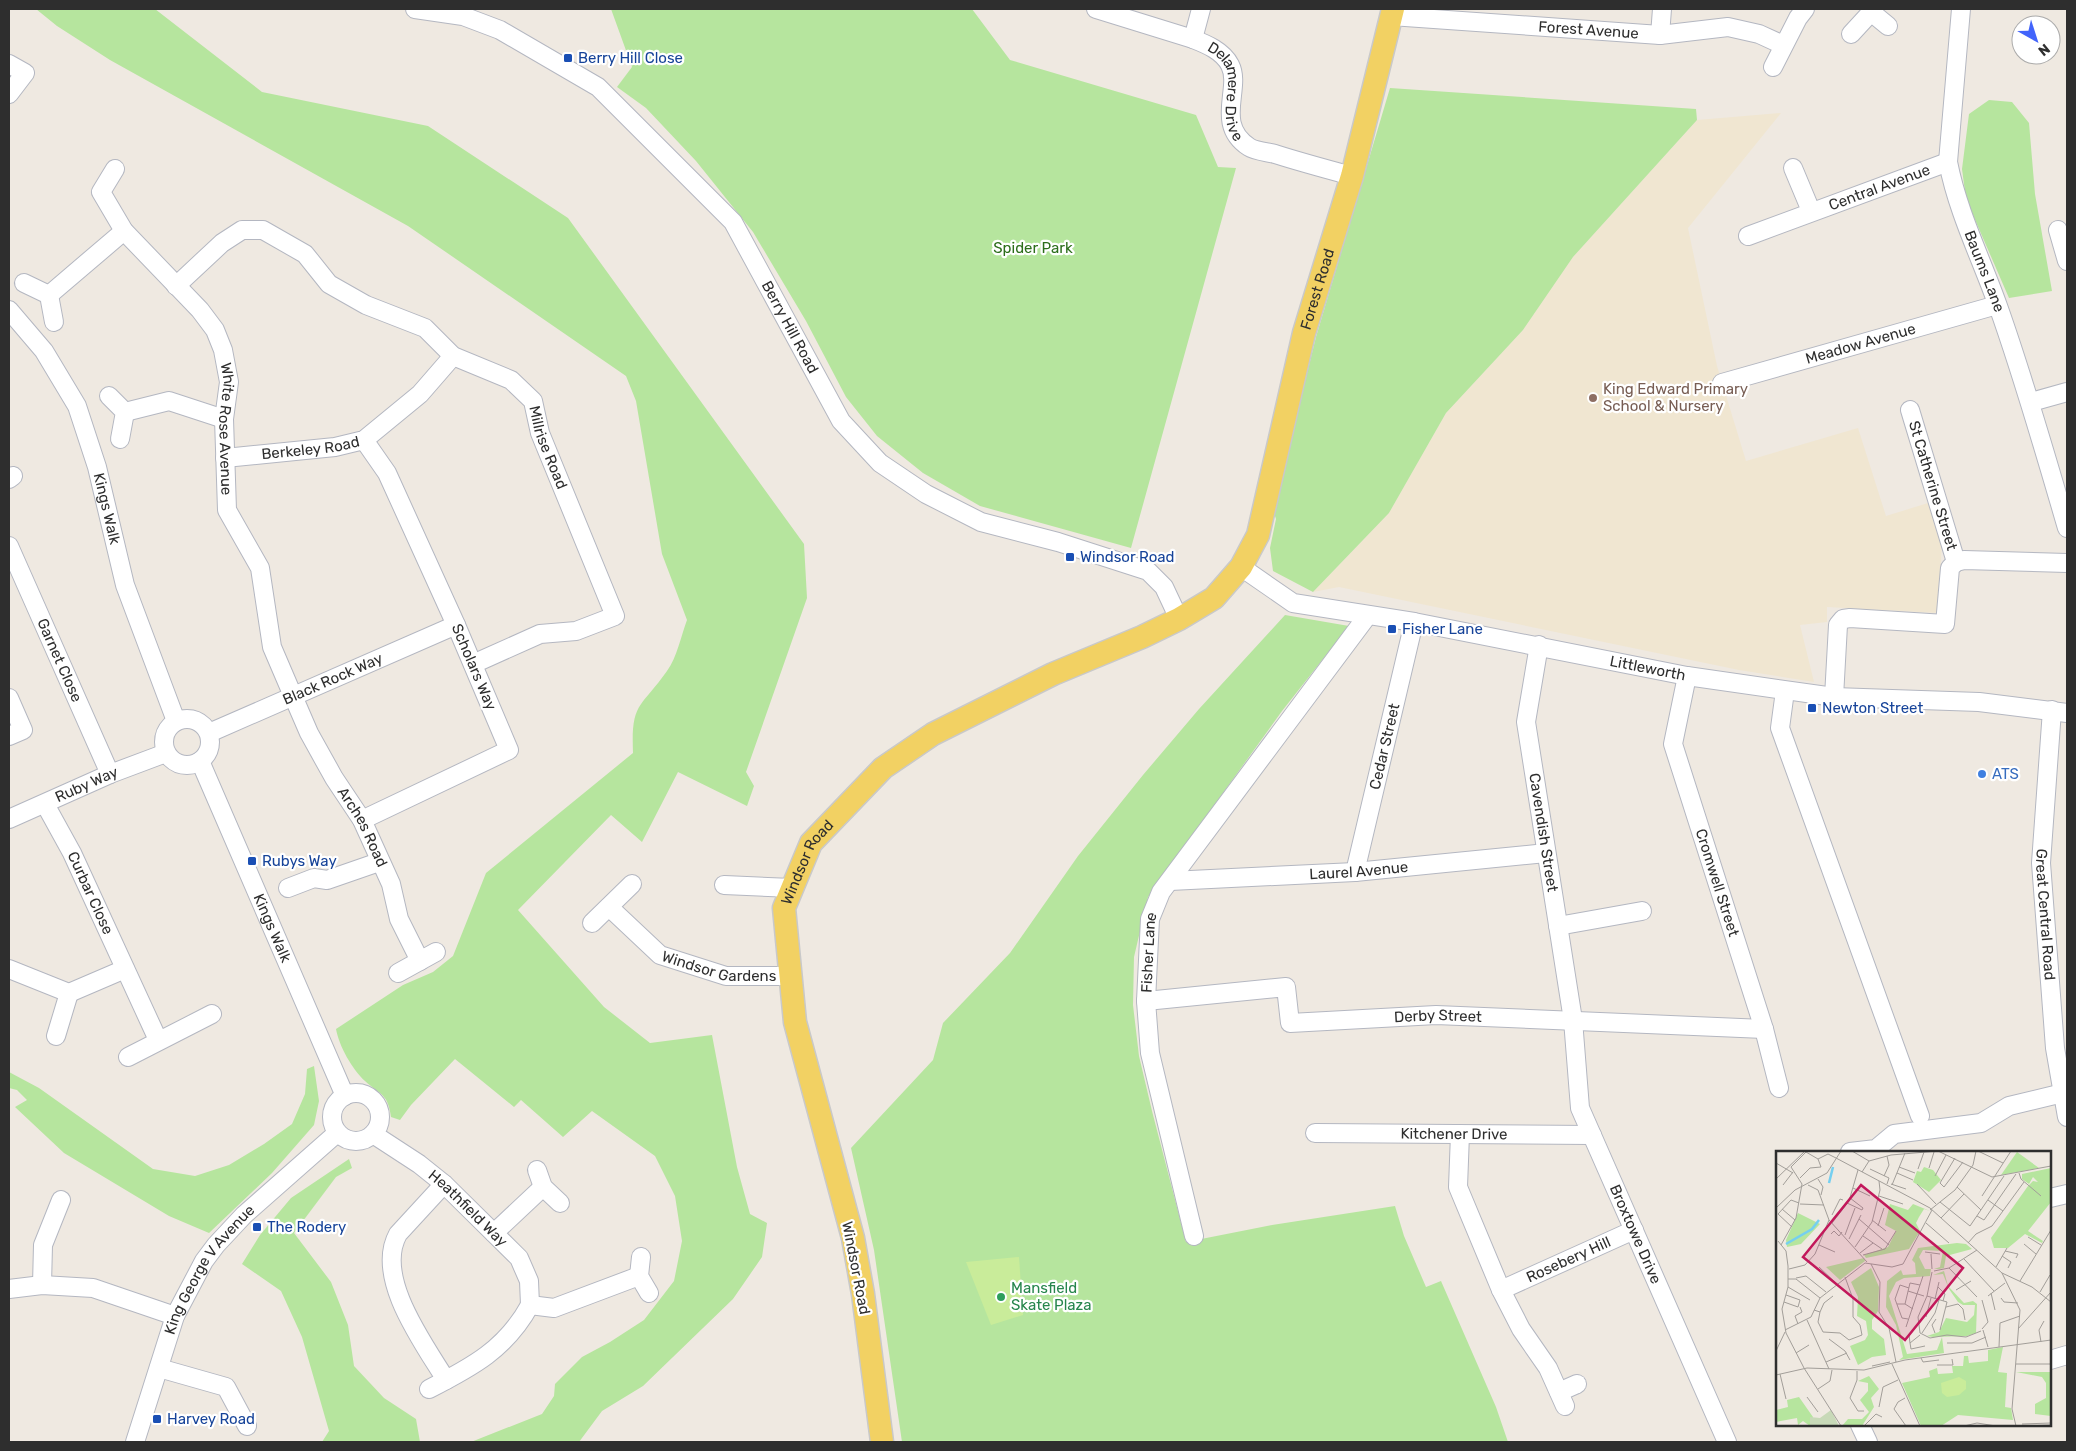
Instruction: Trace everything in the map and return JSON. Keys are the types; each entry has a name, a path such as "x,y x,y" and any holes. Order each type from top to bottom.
{"main road":[{"name":"Forest Road","path":"1241,567 1258,535 1304,333 1352,176 1392,13"},
{"name":"Windsor Road","path":"882,1442 863,1294 852,1238 795,1022 784,908 792,888 811,843 883,768 942,730 1053,674 1142,637 1179,619 1214,598 1241,567"}],"street":[{"name":"Berry Hill Road","path":"416,9 465,12 598,86 733,222 841,421 880,463 926,494 981,522 1058,542 1148,571 1164,587 1179,619"},
{"name":"Delamere Drive","path":"1096,9 1207,44 1222,56 1230,65 1233,79 1230,118 1234,131 1249,147 1352,176"},
{"path":"1193,39 1201,9"},
{"path":"1660,35 1662,9"},
{"path":"1773,67 1783,45 1805,9"},
{"name":"Baums Lane","path":"1961,9 1948,162 1956,198 1997,305 2030,402 2067,528"},
{"path":"1851,34 1872,10 1888,26"},
{"name":"Forest Avenue","path":"1392,13 1660,35 1728,27 1759,34 1783,45"},
{"path":"9,64 25,74 9,94"},
{"name":"Central Avenue","path":"1748,236 1811,211 1948,162"},
{"name":"Central Avenue","path":"1793,168 1811,211"},
{"name":"White Rose Avenue","path":"115,169 94,187 124,231 200,310 216,330 224,350 229,382 224,419 227,510 260,568 272,647 293,696"},
{"name":"Millrise Road","path":"176,286 222,243 242,230 263,230 305,254 329,284 366,305 425,328 453,356 512,380 532,401 540,433 615,616 576,631 540,634 473,664"},
{"path":"2058,230 2067,261"},
{"path":"49,295 124,231"},
{"path":"24,283 49,295"},
{"path":"49,295 54,322"},
{"name":"Meadow Avenue","path":"1722,383 1997,305"},
{"name":"Kings Walk","path":"9,310 44,351 77,406 97,467 125,585 176,721"},
{"name":"Berkeley Road","path":"225,458 335,447 364,440 420,394 453,356"},
{"path":"2030,402 2067,392"},
{"path":"110,396 125,412"},
{"path":"125,412 169,401 224,419"},
{"name":"St Catherine Street","path":"1910,410 1956,562"},
{"path":"120,439 125,412"},
{"name":"Scholars Way","path":"362,820 509,750 456,625 386,473 364,440"},
{"name":"Garnet Close","path":"9,546 15,579 110,774"},
{"path":"1834,697 1838,625 1843,620 1850,618 1945,624 1950,568 1956,562 1964,560 2067,563"},
{"name":"Littleworth","path":"1241,567 1293,603 1414,622 1687,676 1834,697 1979,702 2060,711"},
{"name":"Fisher Lane","path":"1194,1236 1150,1053 1146,1001 1150,919 1161,892 1368,614"},
{"name":"Cedar Street","path":"1355,872 1414,622"},
{"name":"Black Rock Way","path":"209,733 456,625"},
{"name":"Cavendish Street","path":"1539,646 1526,722 1573,1020"},
{"name":"Cromwell Street","path":"1687,676 1673,744 1764,1029 1779,1088"},
{"path":"1785,691 1780,728 1920,1116"},
{"name":"Arches Road","path":"293,696 326,763 362,820 391,884 398,919 420,961"},
{"path":"9,698 22,730 9,736"},
{"name":"Great Central Road","path":"2060,711 2041,863 2059,994 2055,1048 2067,1117"},
{"path":"184,719 199,722 209,733 209,749 200,761 185,765 178,763 166,753 164,739 166,732 176,721 184,719"},
{"name":"Ruby Way","path":"9,819 110,774 166,753"},
{"name":"Kings Walk","path":"200,761 345,1096"},
{"name":"Curbar Close","path":"45,804 135,976 158,1040"},
{"name":"Laurel Avenue","path":"1170,881 1355,872 1546,853"},
{"path":"288,888 314,878 327,880 380,862"},
{"path":"592,922 632,884"},
{"path":"724,885 792,888"},
{"name":"Windsor Gardens","path":"609,907 660,955 726,976 790,976"},
{"path":"1558,926 1642,911"},
{"path":"398,973 436,952"},
{"path":"9,969 69,993 135,976"},
{"name":"Derby Street","path":"1146,1001 1286,987 1290,1023 1436,1016 1764,1029"},
{"path":"56,1036 69,993"},
{"path":"128,1057 212,1014"},
{"name":"Broxtowe Drive","path":"1573,1020 1580,1108 1727,1442"},
{"path":"360,1093 373,1100 380,1114 378,1128 374,1134 359,1142 351,1141 337,1133 332,1120 332,1112 345,1096 360,1093"},
{"path":"1859,1151 1876,1149 1894,1134 1981,1123 2009,1106 2063,1093"},
{"name":"King George V Avenue","path":"135,1442 175,1316 189,1288 216,1245 244,1215 337,1133"},
{"name":"Heathfield Way","path":"374,1134 419,1164 444,1184 519,1258 529,1281 530,1305"},
{"name":"Kitchener Drive","path":"1316,1134 1592,1135"},
{"path":"1460,1134 1458,1187 1501,1290 1521,1328 1548,1368 1562,1399 1577,1384"},
{"path":"494,1233 540,1178 560,1203"},
{"path":"444,1184 398,1234 394,1241 391,1258 394,1282 410,1322 446,1380"},
{"path":"2051,1198 2067,1194"},
{"path":"42,1285 43,1245 61,1200"},
{"name":"Rosebery Hill","path":"1501,1290 1634,1230"},
{"path":"641,1257 639,1276 648,1293"},
{"path":"429,1389 477,1363 509,1338 530,1305 554,1308 639,1276"},
{"path":"9,1289 42,1285 93,1288 175,1316"},
{"path":"2051,1360 2067,1355"},
{"path":"159,1368 226,1387 247,1426"},
{"path":"1860,1426 1868,1442"}],"shaded area":[{"name":"King Edward Primary School & Nursery","path":"1781,113 1688,228 1717,366 1746,461 1858,428 1886,516 1928,503 1942,542 1938,613 1827,607 1827,622 1800,625 1814,682 1739,670 1339,587 1313,592 1389,513 1446,413 1523,330 1573,257 1697,120"}],"green space":[{"path":"36,9 155,9 262,92 428,126 568,218 804,544 807,598 746,772 754,786 747,806 678,772 642,842 611,815 518,910 604,1007 650,1043 712,1035 737,1167 750,1214 767,1223 762,1257 733,1299 643,1386 602,1411 579,1442 471,1442 542,1414 554,1396 555,1384 582,1357 644,1320 674,1281 682,1241 675,1196 655,1156 592,1111 563,1137 521,1100 514,1107 455,1059 411,1105 400,1120 391,1117 388,1103 385,1099 360,1076 351,1064 340,1043 336,1029 403,985 433,972 453,956 486,873 633,753 634,724 639,707 667,671 676,653 687,620 662,554 636,401 626,376 408,226 110,60 57,26"},
{"name":"Spider Park","path":"611,9 972,9 1010,60 1196,115 1218,167 1236,168 1131,548 980,506 923,473 877,436 846,397 806,321 753,232 696,161 646,108 617,87 632,67"},
{"path":"1390,88 1696,109 1697,120 1573,257 1523,330 1446,413 1389,513 1313,592 1273,571 1270,548 1276,519 1273,510 1316,337"},
{"path":"1989,100 2012,102 2029,123 2035,194 2052,291 2009,298 1966,199 1962,169 1969,114"},
{"path":"1285,615 1349,626 1282,711 1148,897 1134,957 1133,1005 1139,1056 1186,1242 1272,1225 1395,1206 1404,1236 1426,1287 1441,1281 1496,1407 1508,1442 902,1442 874,1250 851,1148 933,1060 943,1023 1010,953 1078,856 1143,775 1199,709"},
{"path":"314,1066 319,1101 314,1125 272,1173 209,1233 169,1216 64,1153 15,1107 27,1100 17,1090 9,1088 9,1072 39,1088 153,1169 195,1176 229,1165 292,1124 305,1094 307,1069"},
{"path":"349,1159 352,1168 336,1177 294,1233 331,1282 348,1325 354,1366 384,1398 416,1419 420,1442 322,1442 329,1431 302,1337 281,1291 242,1264 260,1235 291,1198"},
{"name":"Mansfield Skate Plaza","path":"1019,1257 1023,1315 991,1325 966,1262"}],"place":[{"name":"Berry Hill Close","path":"568,58"},
{"name":"King Edward Primary School & Nursery","path":"1593,398"},
{"name":"Windsor Road","path":"1070,557"},
{"name":"Fisher Lane","path":"1392,629"},
{"name":"Newton Street","path":"1812,708"},
{"name":"ATS","path":"1982,774"},
{"name":"Rubys Way","path":"252,861"},
{"name":"The Rodery","path":"257,1227"},
{"name":"Mansfield Skate Plaza","path":"1001,1297"},
{"name":"Harvey Road","path":"157,1419"}]}
